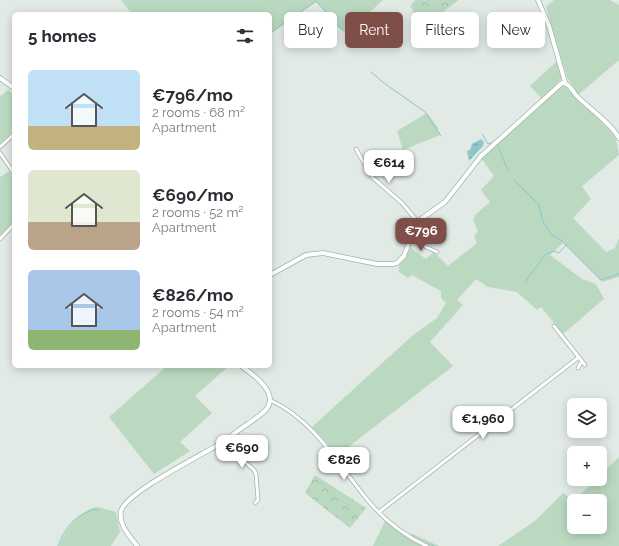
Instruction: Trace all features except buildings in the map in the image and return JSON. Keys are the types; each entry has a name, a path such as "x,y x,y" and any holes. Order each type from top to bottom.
{"street":[{"path":"538,0 549,26 565,82 619,138"},
{"path":"0,78 12,87"},
{"path":"272,274 306,255 323,252 377,264 393,264 404,256 418,222 445,202 481,156 560,84 565,82"},
{"path":"0,148 12,136"},
{"path":"356,149 372,176 402,203 418,222"},
{"path":"0,153 12,170"},
{"path":"0,239 12,226"},
{"path":"411,240 437,252"},
{"path":"554,326 586,366"},
{"path":"379,512 579,357"},
{"path":"578,368 582,361"},
{"path":"137,546 123,526 121,516 124,504 146,488 223,442 262,413 269,405 270,400 268,393 256,376 244,368"},
{"path":"270,400 304,423 334,456 379,512 401,530 427,546"},
{"path":"223,442 254,470 256,474 258,500 255,503"}],"green space":[{"path":"121,0 383,0 370,12 345,12 345,33 337,24 337,12 325,12 316,2 302,12 284,12 284,24 272,33 272,12 130,12"},
{"path":"415,0 459,0 443,12 414,12 410,6"},
{"path":"554,0 610,0 619,5 619,60 578,95 567,77 546,7"},
{"path":"557,61 562,78 542,99 530,86"},
{"path":"561,85 564,86 612,133 616,140 619,155 582,186 591,199 573,218 606,252 615,248 619,238 619,277 602,282 563,243 550,255 582,279 596,284 604,299 563,334 541,307 537,310 517,292 488,287 476,279 457,300 463,305 430,342 453,366 338,455 312,427 413,335 437,318 446,303 441,298 441,291 412,275 408,278 399,272 399,266 411,248 426,259 434,252 448,266 477,243 474,236 478,232 473,219 476,214 490,202 481,190 494,176 481,158"},
{"path":"8,90 12,93 12,132 0,144 0,96"},
{"path":"427,113 438,128 440,135 403,150 397,131"},
{"path":"10,171 12,174 12,223 0,236 0,177"},
{"path":"165,368 227,368 195,396 212,413 180,442 190,451 154,474 109,417"},
{"path":"619,457 619,546 498,546 535,521 563,493 567,496 567,534 607,534 607,494 581,494 589,486 607,486 607,468"},
{"path":"315,475 366,508 350,528 305,493"},
{"path":"98,507 116,512 120,532 111,546 59,546 69,527 79,516"},
{"path":"385,521 406,537 413,534 439,546 373,546"}],"water":[{"path":"481,139 484,142 483,146 469,161 467,151 470,150 472,144"}],"waterway":[{"path":"272,32 316,1 342,30"},
{"path":"371,72 425,112 441,136"},
{"path":"482,134 488,144 494,142"},
{"path":"497,144 508,171"},
{"path":"514,180 539,205 543,222 552,235 562,241 601,280 619,274"},
{"path":"525,282 545,255 553,251 559,253 566,245"},
{"path":"58,546 67,528 77,518 89,511 96,509 97,511"}]}
